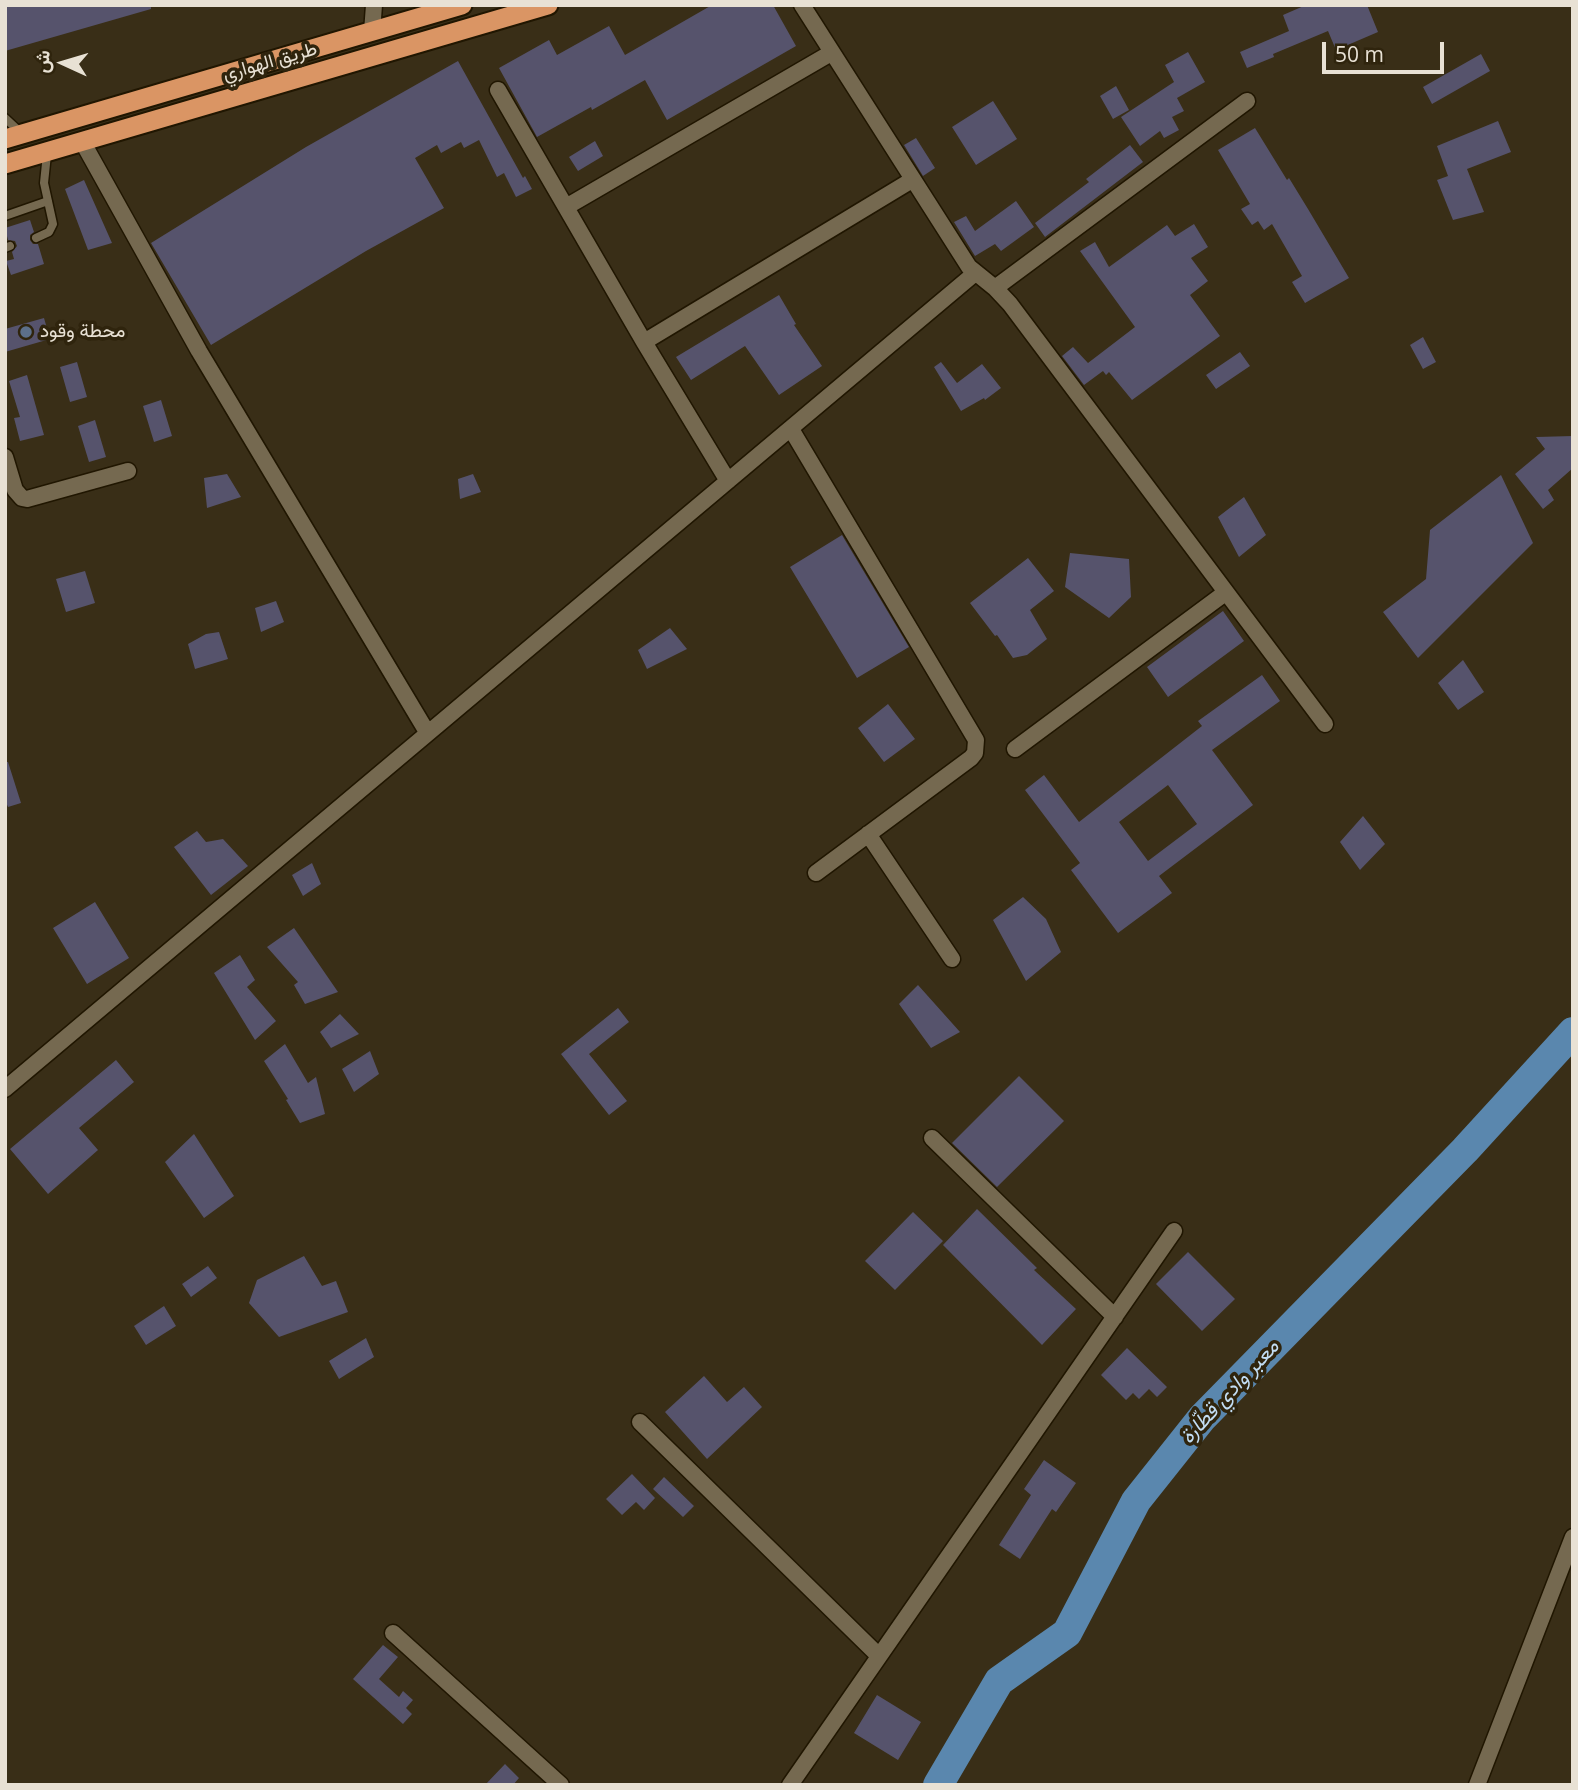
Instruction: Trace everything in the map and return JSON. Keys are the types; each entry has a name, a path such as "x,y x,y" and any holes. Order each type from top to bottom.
{"highway":[{"name":"طريق الهواري","path":"14,136 462,5"},
{"name":"طريق الهواري","path":"5,164 548,5"}],"street":[{"path":"372,32 374,5"},
{"path":"803,5 831,53 974,274 995,288 1010,304 1325,724"},
{"path":"566,207 831,53"},
{"path":"498,89 644,342 728,481"},
{"path":"995,288 1247,101"},
{"path":"82,141 205,363 427,732"},
{"path":"644,342 912,180"},
{"path":"5,1089 974,274"},
{"path":"791,429 976,740 975,753 971,758 816,873"},
{"path":"5,457 15,490 22,498 27,499 128,471"},
{"path":"1015,749 1225,593"},
{"path":"868,834 952,959"},
{"path":"932,1138 1115,1317"},
{"path":"790,1785 1174,1231"},
{"path":"640,1422 879,1656"},
{"path":"1477,1785 1573,1537"},
{"path":"393,1633 561,1785"}],"lane":[{"path":"5,118 14,136"},
{"path":"36,238 52,228 53,219 44,176 47,151"},
{"path":"5,216 48,201"}],"building":[{"path":"5,5 151,5 151,9 5,51"},
{"path":"712,5 773,5 796,46 667,120 645,80 537,137 499,68 549,40 557,55 609,26 625,55"},
{"path":"1306,5 1367,5 1378,32 1336,50 1328,31 1247,68 1240,52 1289,31 1283,15"},
{"path":"1188,52 1205,82 1177,98 1184,111 1172,117 1179,130 1164,138 1160,131 1140,146 1121,117 1174,82 1165,65"},
{"path":"1481,54 1490,71 1432,104 1423,87"},
{"path":"458,61 523,178 525,176 532,189 516,197 504,173 497,177 479,140 464,148 461,142 441,153 437,145 415,158 444,208 366,251 211,345 151,243 306,147"},
{"path":"1116,86 1129,110 1113,119 1100,96"},
{"path":"993,101 1017,139 976,165 952,127"},
{"path":"1498,121 1511,152 1467,169 1484,212 1453,220 1437,180 1448,176 1437,146"},
{"path":"1255,128 1287,180 1289,178 1349,278 1305,303 1292,282 1302,276 1272,224 1264,230 1258,221 1252,225 1241,209 1250,204 1218,150"},
{"path":"916,138 935,168 923,176 904,145"},
{"path":"595,141 603,156 578,171 569,157"},
{"path":"1130,145 1143,162 1045,237 1035,223 1089,182 1086,179"},
{"path":"84,180 112,243 88,250 65,189"},
{"path":"1016,201 1034,227 1001,251 995,244 975,256 954,222 966,216 975,231"},
{"path":"30,220 34,232 30,235 30,240 33,244 38,244 44,264 11,275 6,261 14,259 12,252 17,246 15,241 8,240 5,228"},
{"path":"1194,224 1208,247 1191,258 1208,281 1190,295 1220,336 1132,400 1109,372 1106,375 1103,371 1084,385 1062,356 1073,347 1088,363 1135,327 1080,251 1095,242 1109,267 1167,225 1175,236"},
{"path":"779,295 796,324 794,325 822,366 779,395 745,346 691,380 676,357"},
{"path":"44,318 50,339 5,352 5,329"},
{"path":"1423,337 1436,362 1423,369 1410,345"},
{"path":"1240,352 1250,366 1216,389 1206,375"},
{"path":"77,362 87,397 70,402 60,367"},
{"path":"941,362 957,383 982,364 1001,388 985,400 984,398 961,411 934,367"},
{"path":"27,375 44,435 20,441 14,418 20,417 9,381"},
{"path":"161,400 172,436 154,442 143,406"},
{"path":"95,420 106,457 89,462 78,426"},
{"path":"1573,436 1573,468 1548,490 1554,500 1543,509 1515,474 1545,449 1536,437"},
{"path":"227,474 241,497 207,508 204,478"},
{"path":"473,474 481,492 460,499 458,479"},
{"path":"1501,475 1533,543 1418,658 1383,612 1426,579 1430,530"},
{"path":"1244,497 1266,535 1239,557 1218,517"},
{"path":"842,535 909,647 857,678 790,567"},
{"path":"1070,553 1129,559 1131,597 1109,618 1065,587"},
{"path":"1028,558 1054,591 1030,610 1047,639 1027,655 1013,658 970,603"},
{"path":"85,571 95,603 66,612 56,579"},
{"path":"276,601 284,622 261,632 255,608"},
{"path":"1223,611 1244,641 1168,697 1147,667"},
{"path":"670,628 687,649 647,669 638,650"},
{"path":"219,632 228,659 195,669 188,644 206,634"},
{"path":"1463,660 1484,692 1458,710 1438,683"},
{"path":"1262,675 1280,701 1212,750 1253,805 1159,876 1172,893 1118,933 1071,870 1080,863 1025,790 1044,775 1079,822 1202,726 1198,721","holes":["1168,785 1197,824 1148,861 1119,822"]},
{"path":"888,704 915,739 884,762 858,728"},
{"path":"5,762 8,762 21,803 8,807 5,800"},
{"path":"1363,816 1385,844 1360,870 1340,842"},
{"path":"197,831 206,842 223,839 248,866 211,895 174,847"},
{"path":"312,863 321,884 303,896 292,875"},
{"path":"1023,897 1046,919 1061,952 1026,981 993,920"},
{"path":"95,902 129,958 87,984 53,928"},
{"path":"294,928 338,992 305,1004 294,985 298,982 267,947"},
{"path":"240,955 255,980 247,987 276,1021 255,1040 214,973"},
{"path":"918,985 960,1032 931,1048 899,1004"},
{"path":"618,1008 629,1022 589,1054 627,1101 609,1115 561,1054"},
{"path":"340,1014 359,1034 331,1048 320,1032"},
{"path":"285,1044 308,1083 316,1077 325,1114 300,1123 286,1100 288,1099 264,1061"},
{"path":"370,1051 379,1074 354,1092 342,1069"},
{"path":"116,1060 134,1082 79,1128 98,1150 48,1194 10,1149"},
{"path":"1019,1076 1064,1121 997,1187 952,1143"},
{"path":"194,1134 234,1196 204,1218 165,1162"},
{"path":"977,1209 1037,1268 1034,1270 1076,1309 1042,1345 943,1245"},
{"path":"913,1212 943,1241 895,1290 865,1261"},
{"path":"1188,1252 1235,1299 1202,1331 1156,1284"},
{"path":"304,1256 322,1286 336,1281 348,1312 279,1337 249,1303 257,1280"},
{"path":"208,1266 217,1278 191,1297 182,1284"},
{"path":"164,1306 176,1326 146,1345 134,1326"},
{"path":"366,1338 374,1357 339,1379 329,1361"},
{"path":"1127,1348 1167,1387 1157,1397 1149,1389 1139,1399 1133,1393 1126,1400 1101,1375"},
{"path":"704,1376 727,1402 744,1387 762,1407 707,1459 665,1412"},
{"path":"1044,1460 1076,1483 1056,1512 1052,1509 1020,1559 999,1545 1031,1495 1024,1489"},
{"path":"632,1474 655,1498 644,1510 636,1502 622,1515 606,1499"},
{"path":"664,1477 694,1506 683,1517 653,1489"},
{"path":"383,1645 398,1657 379,1679 399,1697 403,1691 413,1700 406,1708 412,1714 403,1724 353,1679"},
{"path":"877,1695 921,1722 898,1760 854,1733"},
{"path":"505,1764 519,1778 513,1785 485,1785"}],"waterway":[{"name":"معبر وادي قطّارة","path":"938,1785 999,1681 1067,1633 1136,1501 1202,1418 1465,1150 1573,1032"}],"place":[{"name":"محطة وقود","path":"26,332"}]}
